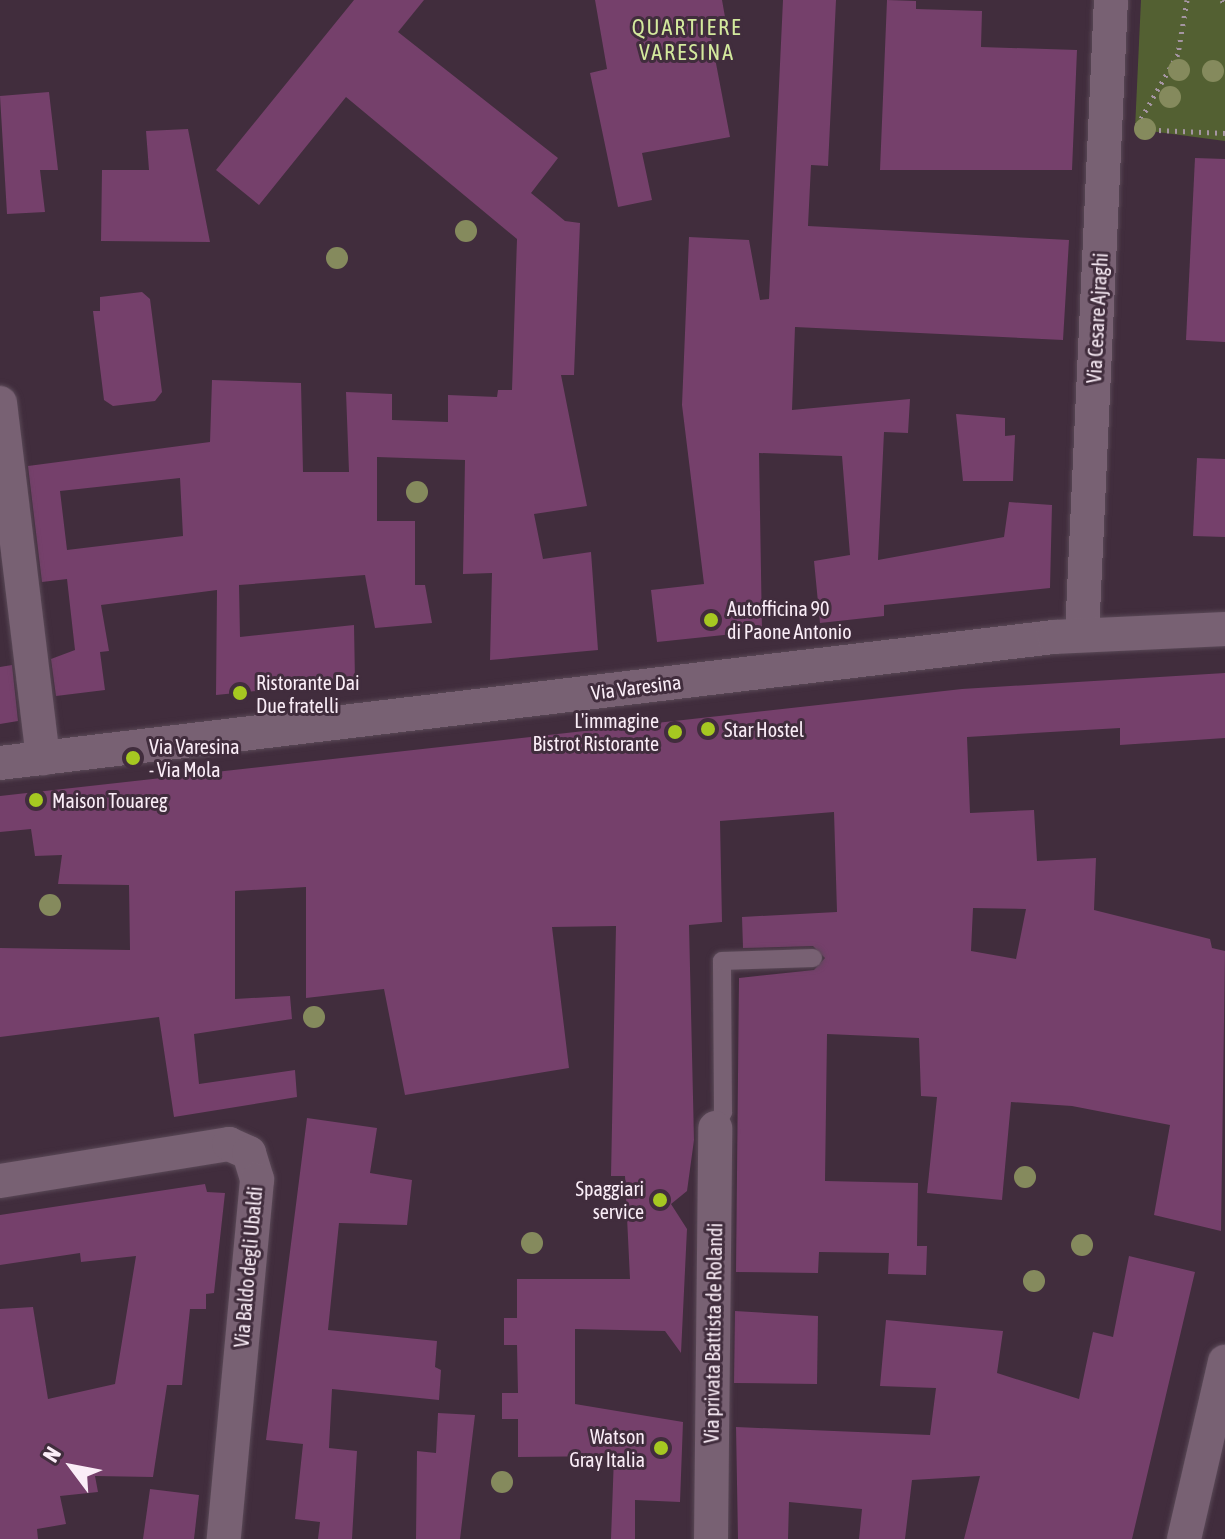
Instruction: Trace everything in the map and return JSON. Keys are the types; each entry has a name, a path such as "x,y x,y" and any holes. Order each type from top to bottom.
{"street":[{"name":"Via Cesare Ajraghi","path":"1082,635 1111,0"},
{"path":"0,403 43,758"},
{"name":"Via Varesina","path":"0,763 1082,635 1225,629"},
{"name":"Via privata Battista de Rolandi","path":"711,1539 715,1128"},
{"name":"Via Baldo degli Ubaldi","path":"0,1181 229,1144 249,1153 257,1180 224,1539"},
{"path":"1184,1539 1225,1362"}],"lane":[{"path":"715,1128 723,1112 722,961 813,958"}],"path":[{"path":"1187,0 1178,54 1135,129 1225,133"},
{"path":"1222,0 1225,6"}],"green space":[{"path":"1141,0 1225,0 1225,141 1135,129"}],"building":[{"path":"354,0 424,0 398,32 558,158 531,193 565,221 580,223 574,375 561,375 587,506 534,514 543,559 591,552 598,650 490,660 492,573 463,574 465,460 377,457 377,521 415,521 415,585 425,585 432,623 375,628 365,575 239,585 240,637 354,625 355,681 216,695 217,590 101,605 109,651 100,652 105,690 56,696 51,659 75,650 67,579 42,582 28,466 210,442 212,380 301,383 303,472 349,472 346,392 392,394 392,420 448,422 448,395 497,397 498,390 512,390 517,239 346,97 259,205 216,170","holes":["180,478 183,536 67,550 60,491"]},
{"path":"595,0 722,0 728,34 711,37 730,137 642,153 652,200 618,207 590,73 607,69"},
{"path":"783,0 836,0 828,166 811,165 808,226 1069,240 1063,340 795,327 792,410 910,399 908,433 884,432 878,560 1004,537 1009,502 1052,505 1050,588 884,605 884,616 820,623 814,561 850,555 842,456 759,453 762,631 657,642 651,590 704,584 682,405 689,237 749,240 760,300 769,299"},
{"path":"887,0 916,1 916,9 982,11 981,47 1077,50 1072,170 880,170"},
{"path":"49,92 58,170 40,170 45,212 7,214 0,96"},
{"path":"188,129 210,242 101,241 102,170 149,170 146,131"},
{"path":"1195,158 1225,159 1225,342 1186,340"},
{"path":"142,292 150,299 162,392 155,401 113,406 104,400 93,311 100,311 100,297"},
{"path":"956,414 1005,418 1005,436 1015,435 1013,481 963,481"},
{"path":"1197,458 1225,459 1225,537 1193,536"},
{"path":"12,665 18,721 0,724 0,667"},
{"path":"1225,673 1225,738 1120,745 1120,728 967,737 970,813 1034,810 1037,861 1096,858 1094,910 1210,939 1212,948 1225,951 1221,1231 1154,1215 1170,1125 1072,1106 1011,1102 1002,1200 927,1193 937,1097 921,1096 919,1038 827,1034 825,1181 918,1183 917,1246 927,1246 926,1275 888,1274 889,1253 819,1252 818,1273 736,1272 739,978 814,970 825,958 813,946 743,948 742,917 837,912 834,812 720,821 722,922 689,925 694,1140 687,1191 671,1204 687,1229 681,1353 665,1331 575,1329 575,1404 683,1422 680,1502 635,1500 635,1539 611,1539 614,1456 518,1457 518,1419 502,1419 502,1393 518,1393 517,1345 504,1345 504,1318 517,1318 517,1279 630,1279 625,1176 611,1176 616,926 552,927 569,1068 405,1095 384,989 306,998 306,887 235,891 235,999 290,996 292,1019 194,1034 199,1084 295,1070 297,1097 174,1117 159,1017 0,1037 0,948 130,950 129,885 58,884 62,855 35,856 31,829 0,832 0,796 962,689","holes":["973,908 1026,909 1016,959 971,951"]},
{"path":"307,1118 377,1128 370,1173 412,1180 407,1225 339,1223 328,1330 437,1341 435,1367 441,1370 439,1400 332,1389 329,1448 357,1451 352,1539 318,1539 320,1522 295,1519 303,1444 266,1440"},
{"path":"205,1184 207,1192 225,1193 214,1293 206,1294 206,1309 190,1309 182,1385 167,1385 153,1477 95,1476 98,1492 60,1496 66,1524 37,1529 38,1539 0,1539 0,1309 33,1307 48,1399 115,1384 136,1256 81,1262 80,1253 0,1265 0,1215"},
{"path":"1129,1256 1195,1272 1132,1539 964,1539 980,1476 912,1480 905,1539 859,1539 862,1509 789,1502 788,1539 738,1539 736,1427 930,1435 936,1388 880,1386 886,1320 1003,1331 997,1373 1079,1399 1093,1332 1113,1337"},
{"path":"735,1311 818,1316 817,1384 734,1383"},
{"path":"438,1413 475,1415 460,1539 416,1539 417,1451 436,1453"},
{"path":"150,1489 199,1495 194,1539 143,1539"}],"place":[{"name":"Autofficina 90 di Paone Antonio","path":"711,620"},
{"name":"Ristorante Dai Due fratelli","path":"240,693"},
{"name":"Star Hostel","path":"708,729"},
{"name":"L'immagine Bistrot Ristorante","path":"675,732"},
{"name":"Via Varesina - Via Mola","path":"133,758"},
{"name":"Maison Touareg","path":"36,800"},
{"name":"Spaggiari service","path":"660,1200"},
{"name":"Watson Gray Italia","path":"661,1448"}],"district":[{"name":"QUARTIERE VARESINA","path":"687,40"}]}
